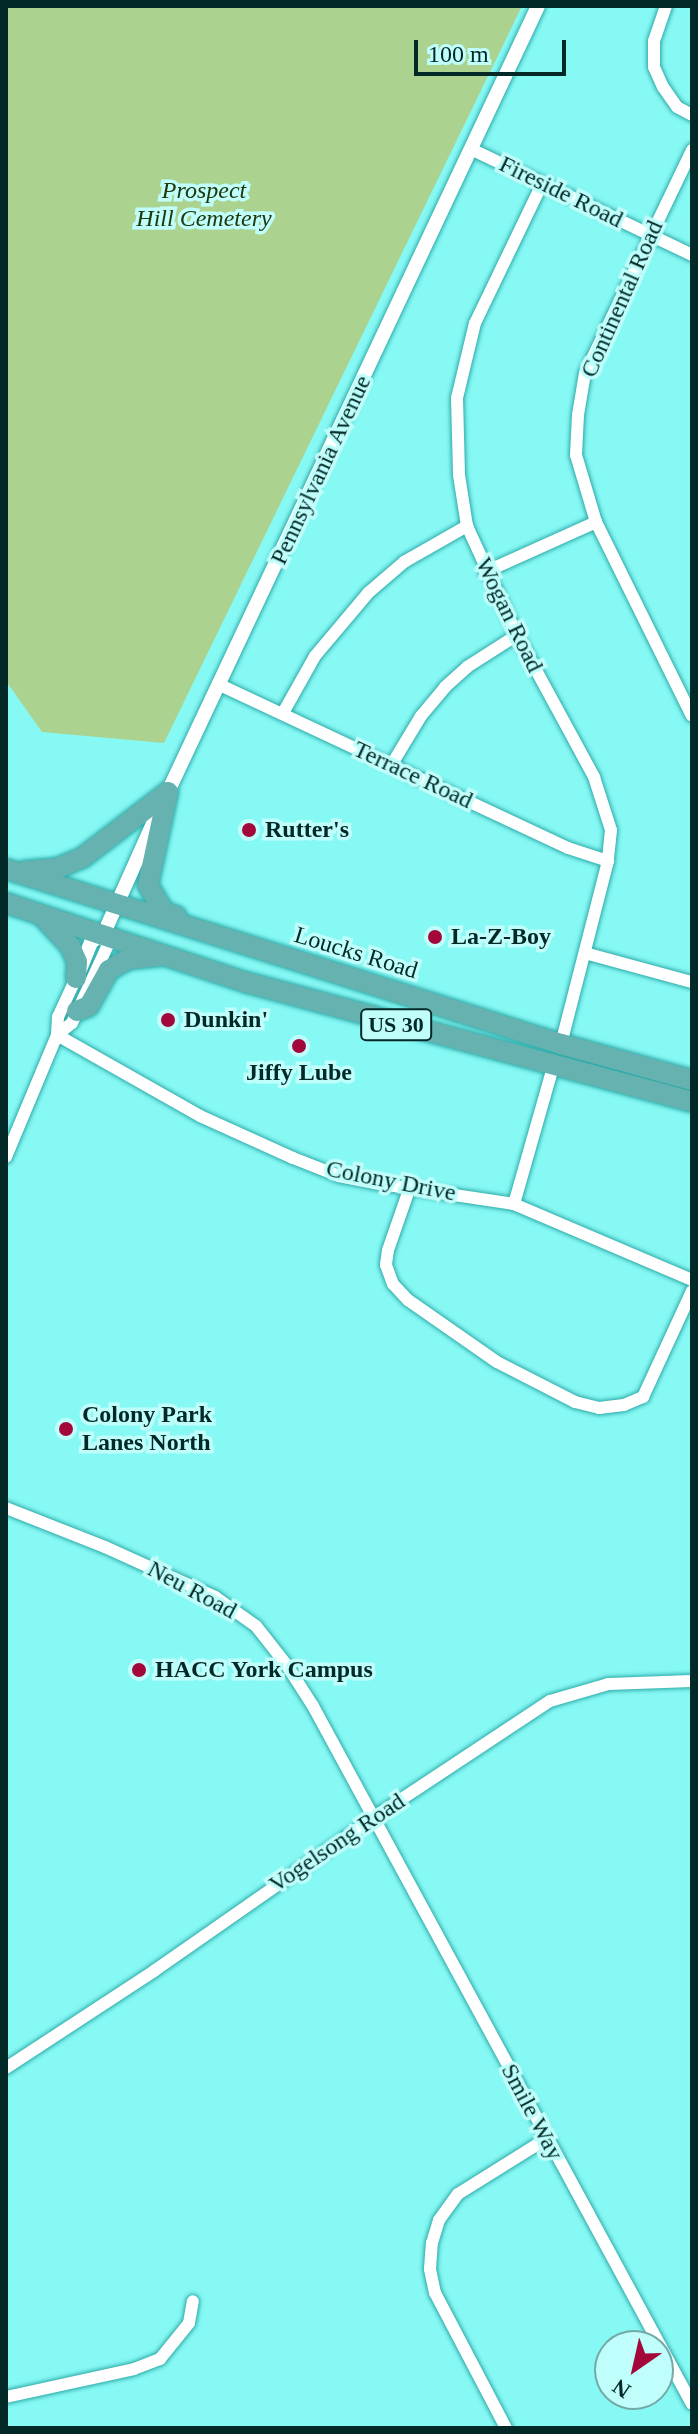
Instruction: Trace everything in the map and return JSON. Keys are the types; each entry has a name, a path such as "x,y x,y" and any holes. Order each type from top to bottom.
{"highway":[{"path":"10,871 58,868 82,858 168,792"},
{"path":"168,792 155,844 148,885 150,893 164,912 220,937"},
{"name":"Loucks Road","path":"10,871 220,937 692,1102"},
{"name":"Loucks Road","path":"6,903 336,1008 692,1080"},
{"path":"39,913 70,946 77,962 76,978"},
{"path":"77,1011 89,1006 109,970 129,959 166,956"}],"street":[{"name":"Pennsylvania Avenue","path":"6,1157 57,1035 58,1017 91,942 104,933 538,6"},
{"path":"666,6 654,41 654,67 677,107 692,115"},
{"name":"Fireside Road","path":"473,150 692,255"},
{"name":"Continental Road","path":"692,150 585,373 576,455 596,522 686,689 692,716"},
{"name":"Wogan Road","path":"514,1204 585,953 608,861 611,830 604,802 485,572 467,526 459,475 457,398 475,323 542,184"},
{"path":"485,572 596,522"},
{"path":"283,713 315,656 368,593 404,562 467,526"},
{"path":"392,764 421,716 445,687 467,667 517,635"},
{"name":"Terrace Road","path":"220,685 568,848 608,861"},
{"name":"Pennsylvania Avenue","path":"57,1035 72,1023 107,947 104,933"},
{"path":"585,953 692,982"},
{"name":"Colony Drive","path":"57,1035 250,1141 339,1176 514,1204 692,1280"},
{"path":"410,1187 386,1265 393,1284 408,1300 497,1362 575,1402 599,1408 624,1405 643,1397 692,1291"},
{"name":"Neu Road","path":"6,1508 105,1547 215,1597 256,1626 313,1706 373,1818"},
{"name":"Vogelsong Road","path":"6,2068 550,1701 608,1684 692,1681"},
{"name":"Smile Way","path":"373,1818 692,2404"},
{"path":"506,2428 435,2293 430,2269 432,2243 439,2220 458,2194 546,2139"},
{"path":"6,2397 134,2369 160,2359 189,2323 193,2301"}],"green space":[{"name":"Prospect Hill Cemetery","path":"6,6 522,6 164,743 42,732 6,681"}],"place":[{"name":"Rutter's","path":"249,830"},
{"name":"La-Z-Boy","path":"435,937"},
{"name":"Dunkin'","path":"168,1020"},
{"name":"Jiffy Lube","path":"299,1046"},
{"name":"Colony Park Lanes North","path":"66,1429"},
{"name":"HACC York Campus","path":"139,1670"}]}
